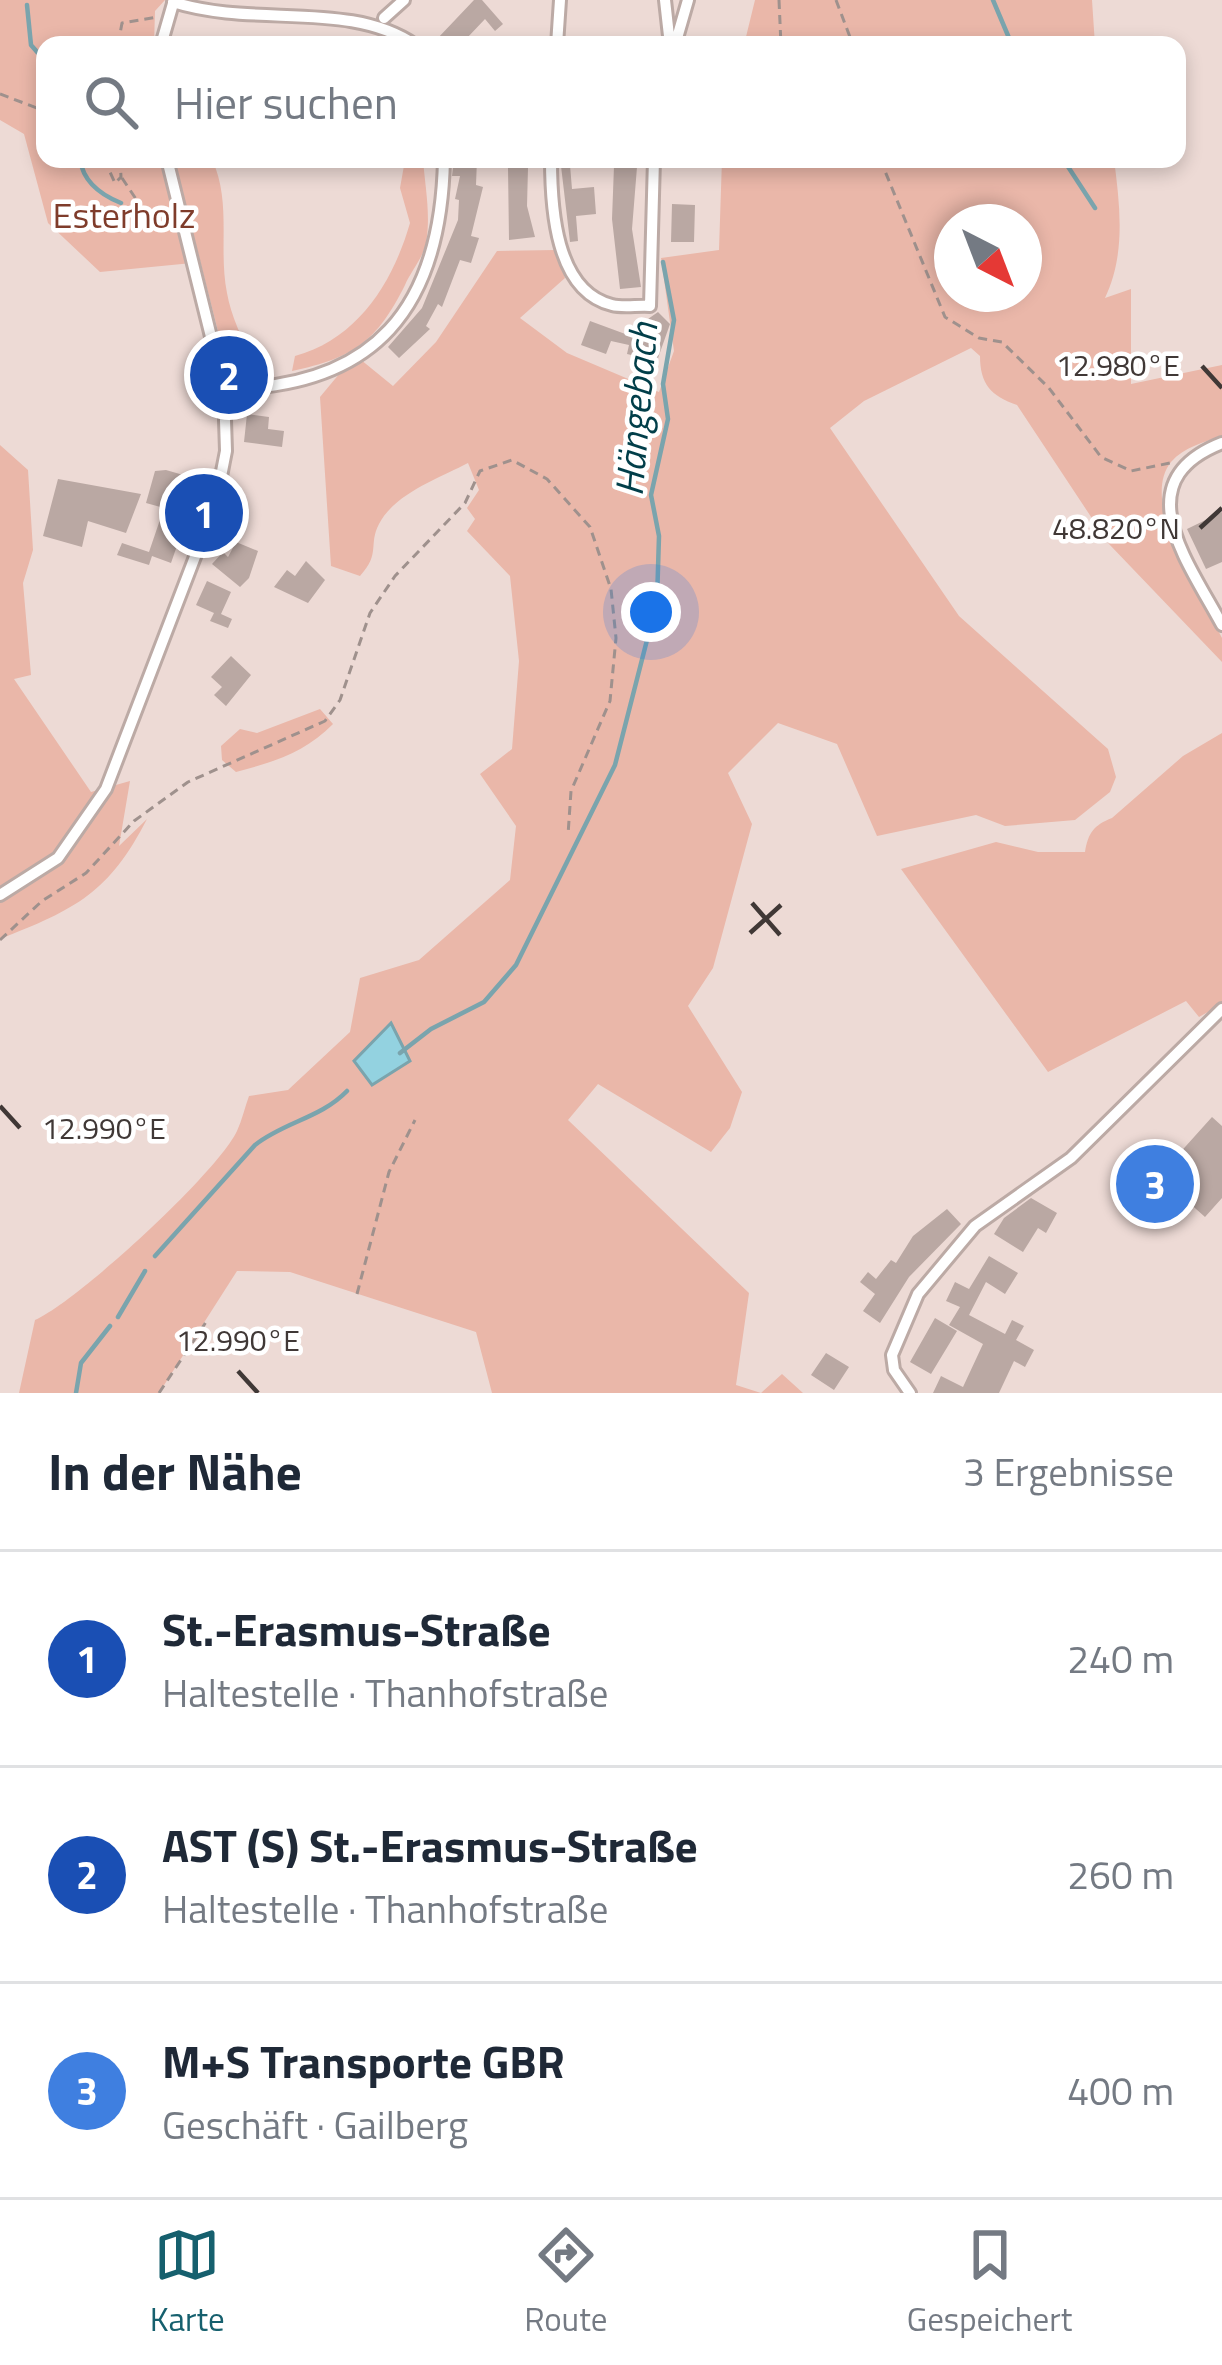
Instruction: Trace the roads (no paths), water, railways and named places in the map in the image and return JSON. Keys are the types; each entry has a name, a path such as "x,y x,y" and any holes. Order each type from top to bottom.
{"street":[{"path":"384,18 404,0"},
{"path":"557,36 560,0"},
{"path":"665,0 671,36"},
{"path":"675,36 688,0"},
{"path":"163,36 171,5 192,4 245,14 345,8 384,18 405,36"},
{"path":"0,895 58,857 106,789 216,502 226,451 224,389 169,168"},
{"path":"224,389 274,389 340,370 384,338 428,262 441,208 443,168"},
{"path":"552,168 563,259 583,290 612,305 650,306 654,168"},
{"path":"1222,443 1189,459 1168,485 1167,509 1222,625"},
{"path":"910,1393 894,1370 892,1355 918,1294 975,1226 1071,1157 1222,1010"}],"water":[{"path":"391,1023 410,1061 372,1085 354,1061"}],"waterway":[{"path":"993,0 1008,36"},
{"path":"27,5 31,45 36,51"},
{"path":"83,168 94,187 121,203"},
{"path":"1069,168 1095,208"},
{"name":"Hängebach","path":"400,1053 431,1029 484,1002 516,965 615,765 657,601 659,536 651,495 668,419 663,384 674,320 663,262"},
{"path":"155,1256 255,1145 326,1108 347,1091"},
{"path":"118,1317 145,1271"},
{"path":"76,1393 81,1363 110,1326"}],"place":[{"name":"AST (S) St.-Erasmus-Straße","path":"229,375"},
{"name":"St.-Erasmus-Straße","path":"204,513"},
{"name":"M+S Transporte GBR","path":"1155,1184"}],"park label":[{"name":"Esterholz","path":"124,215"}]}
